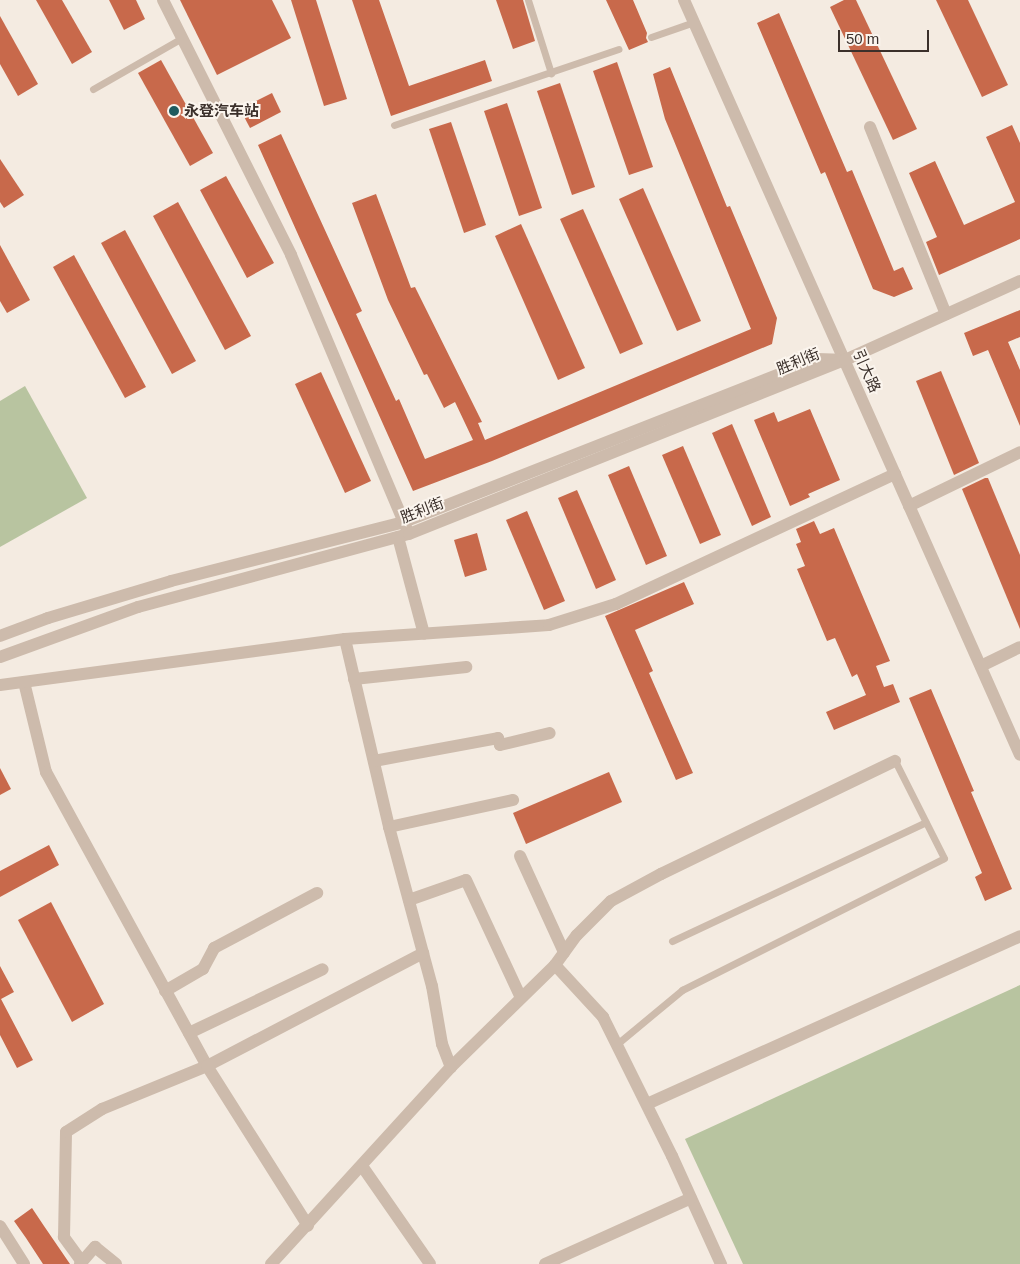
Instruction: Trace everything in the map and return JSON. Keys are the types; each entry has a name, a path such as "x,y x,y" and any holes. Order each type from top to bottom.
{"street":[{"path":"163,0 291,255 403,531 424,634"},
{"name":"引大路","path":"684,0 1020,755"},
{"path":"870,127 946,314"},
{"name":"胜利街","path":"0,656 138,607 403,531 817,359 844,360 1020,281"},
{"path":"910,506 1020,452"},
{"path":"0,685 345,639 549,626 616,604 896,474"},
{"name":"胜利街","path":"0,636 48,618 171,581 403,531"},
{"path":"345,639 389,827 432,986 442,1044 451,1067"},
{"path":"981,666 1020,648"},
{"path":"354,679 466,667"},
{"path":"24,682 46,772 207,1066 308,1226"},
{"path":"374,761 498,738 500,745 550,733"},
{"path":"271,1264 308,1226 451,1067 555,965 577,935 611,901 661,874 895,761"},
{"path":"389,827 513,800"},
{"path":"520,856 564,952"},
{"path":"409,900 466,880 521,998"},
{"path":"165,991 203,969 214,948 317,893"},
{"path":"647,1104 1020,936"},
{"path":"116,1264 95,1247 81,1263 64,1237 66,1132 102,1108 207,1066 423,953"},
{"path":"555,965 603,1017 647,1104 721,1264"},
{"path":"189,1033 323,969"},
{"path":"362,1166 430,1264"},
{"path":"545,1264 691,1198"},
{"path":"0,1226 24,1264"}],"lane":[{"path":"528,0 551,72"},
{"path":"651,37 694,22"},
{"path":"93,89 182,38"},
{"path":"394,125 619,49"},
{"path":"617,1044 682,990 944,858 895,761"},
{"path":"672,942 926,822"}],"green space":[{"path":"25,386 87,498 0,547 0,401"},
{"path":"1020,985 1020,1264 743,1264 685,1139"}],"building":[{"path":"36,0 62,0 92,52 72,64"},
{"path":"109,0 136,0 145,19 124,30"},
{"path":"180,0 272,0 291,38 217,75"},
{"path":"291,0 316,0 347,99 324,106"},
{"path":"352,0 379,0 409,86 485,60 492,81 391,116"},
{"path":"496,0 523,0 535,41 513,49"},
{"path":"606,0 633,0 647,33 646,38 648,42 629,50"},
{"path":"844,0 856,0 917,129 893,140 830,7"},
{"path":"936,0 968,0 1008,85 982,97"},
{"path":"779,13 847,172 852,170 894,271 903,267 913,289 894,297 873,289 825,172 821,174 757,23"},
{"path":"0,16 38,84 18,96 0,64"},
{"path":"161,60 213,153 190,166 138,73"},
{"path":"617,62 653,167 629,175 593,71"},
{"path":"670,67 727,207 730,206 777,318 772,344 492,461 413,491 258,145 281,134 362,311 356,314 396,401 399,399 425,459 473,440 455,402 444,408 427,374 424,375 388,300 352,203 376,194 411,288 415,287 482,422 478,423 485,440 751,329 665,119 653,74"},
{"path":"560,83 595,187 572,195 537,91"},
{"path":"272,93 281,112 250,128 240,109"},
{"path":"507,103 542,208 519,216 484,111"},
{"path":"451,122 486,225 464,233 429,129"},
{"path":"1012,125 1020,143 1020,239 939,275 926,242 937,237 909,173 935,161 964,225 1015,202 986,137"},
{"path":"0,159 24,195 4,208 0,202"},
{"path":"226,176 274,263 247,278 200,190"},
{"path":"643,188 701,321 677,331 619,199"},
{"path":"178,202 251,336 225,350 153,216"},
{"path":"583,209 643,344 620,354 560,219"},
{"path":"521,224 585,368 558,380 495,236"},
{"path":"125,230 196,361 172,374 101,243"},
{"path":"0,245 30,300 7,313 0,301"},
{"path":"74,255 146,387 125,398 53,267"},
{"path":"1020,310 1020,337 1008,342 1020,370 1020,426 988,350 973,356 964,333"},
{"path":"941,371 979,463 954,475 916,381"},
{"path":"321,372 371,481 345,493 295,384"},
{"path":"810,409 840,480 808,494 810,497 790,506 754,420 774,412 778,422"},
{"path":"732,424 771,517 752,526 712,433"},
{"path":"683,446 721,535 700,544 662,455"},
{"path":"629,466 667,556 646,565 608,475"},
{"path":"988,478 1020,555 1020,629 962,489"},
{"path":"577,490 616,580 596,589 558,498"},
{"path":"527,511 565,601 544,610 506,520"},
{"path":"814,521 820,534 834,528 890,661 876,666 884,687 893,684 900,702 834,730 826,712 866,695 857,674 852,677 835,638 827,641 797,569 805,566 796,544 801,542 796,529"},
{"path":"477,533 487,570 465,577 454,540"},
{"path":"684,582 694,604 635,630 653,671 649,673 693,773 676,780 605,616"},
{"path":"931,689 974,791 971,792 1012,889 985,901 975,877 982,873 909,698"},
{"path":"0,768 11,789 0,795"},
{"path":"609,772 622,802 526,844 513,813"},
{"path":"49,845 59,865 0,897 0,871"},
{"path":"51,902 104,1004 72,1022 18,920"},
{"path":"0,966 14,992 1,999 33,1060 17,1068 0,1035"},
{"path":"32,1208 70,1264 43,1264 14,1221"}],"place":[{"name":"永登汽车站","path":"174,111"}]}
